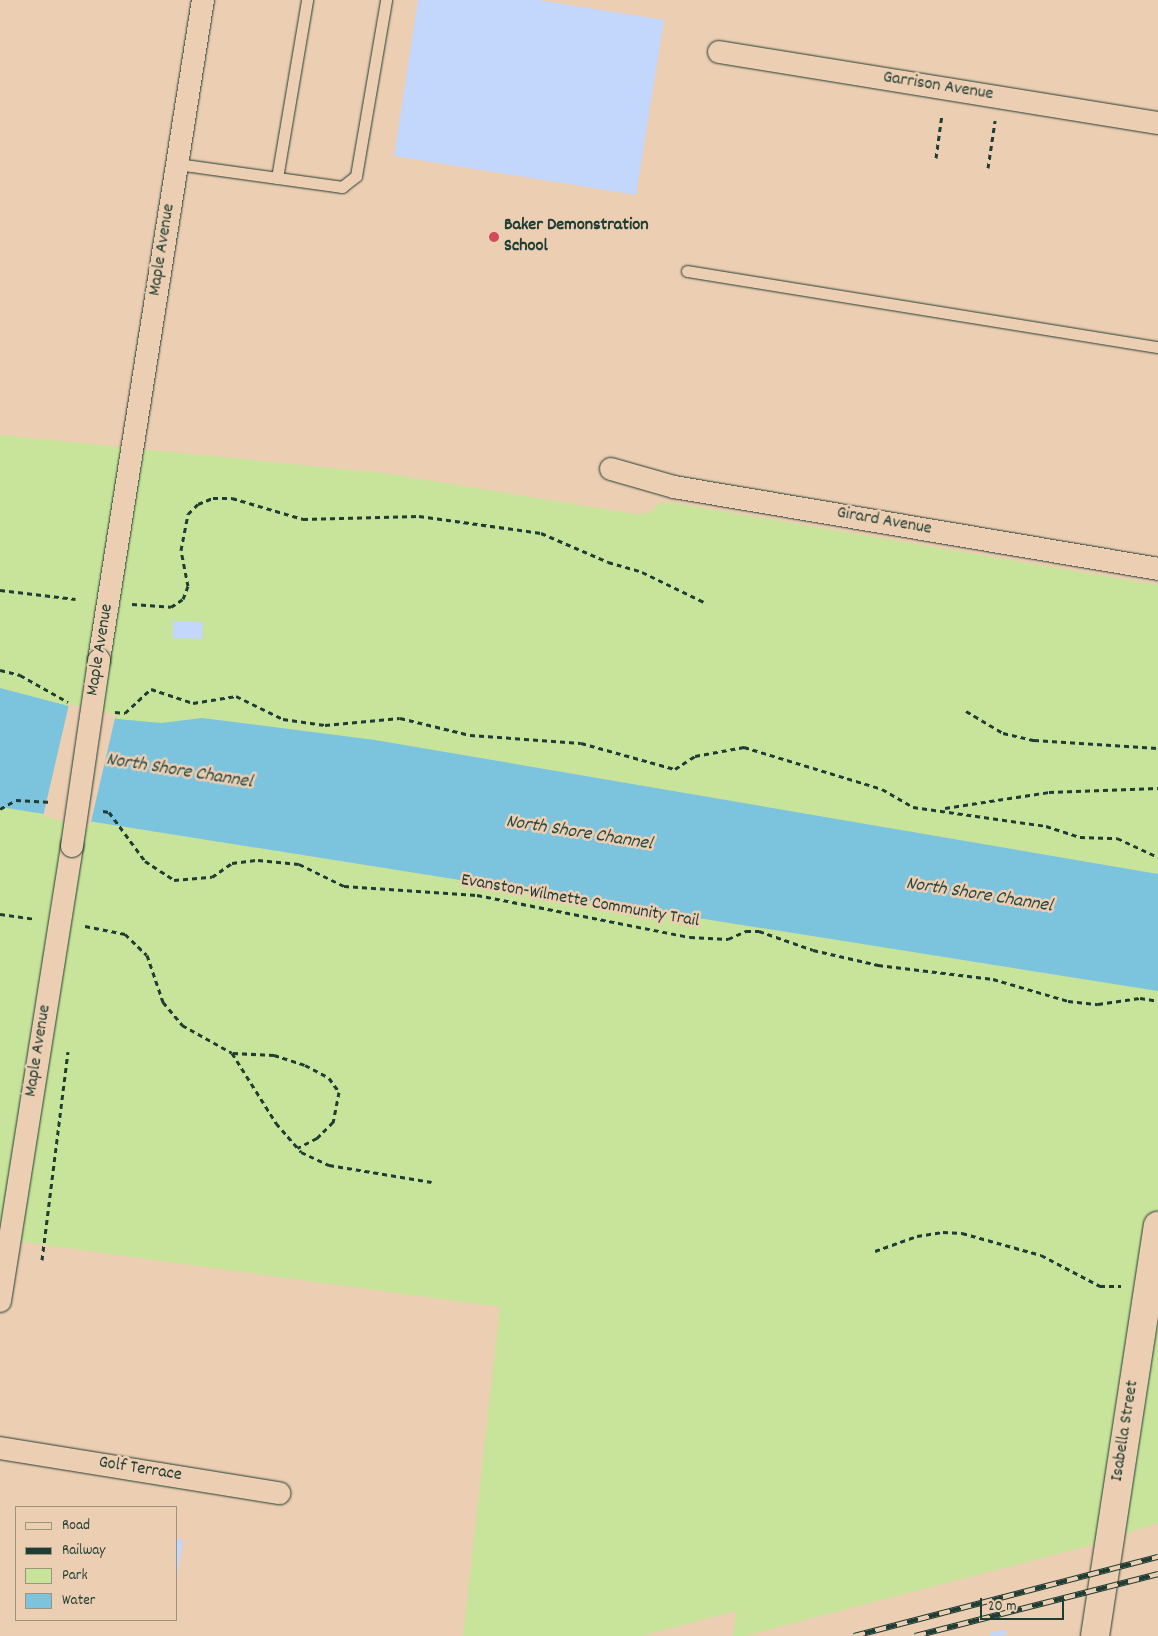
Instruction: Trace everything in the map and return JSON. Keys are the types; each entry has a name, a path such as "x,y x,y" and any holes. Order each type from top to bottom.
{"street":[{"name":"Maple Avenue","path":"1,1290 203,0"},
{"name":"Garrison Avenue","path":"718,52 1158,123"},
{"name":"Girard Avenue","path":"611,468 674,487 1158,568"},
{"name":"Isabella Street","path":"1095,1636 1158,1226"},
{"name":"Golf Terrace","path":"0,1448 279,1493"}],"lane":[{"path":"277,178 307,0"},
{"path":"177,164 342,187 356,176 386,0"},
{"path":"687,271 1158,347"}],"path":[{"path":"936,158 942,108"},
{"path":"988,168 995,117"},
{"path":"129,603 171,607 184,599 188,586 181,550 188,514 198,504 213,498 232,498 303,519 419,516 541,533 608,562 642,572 704,602"},
{"path":"0,590 75,599"},
{"path":"0,670 20,675 73,704"},
{"path":"107,712 125,712 152,689 193,703 236,696 283,719 325,725 400,718 470,735 581,744 676,769 695,756 744,747 882,789 913,807 1046,826 1080,837 1117,838 1158,857"},
{"path":"966,712 1003,734 1034,740 1158,748"},
{"path":"937,809 1049,792 1158,788"},
{"path":"0,809 16,800 32,799 61,804"},
{"name":"Evanston-Wilmette Community Trail","path":"100,811 109,812 145,861 174,880 212,876 232,863 258,860 299,864 344,886 478,895 690,937 728,939 746,931 759,931 795,945 878,965 993,979 1068,1001 1098,1004 1140,998 1158,1001"},
{"path":"0,914 41,920"},
{"path":"77,926 125,934 147,955 163,1002 182,1025 232,1053 274,1055 305,1065 329,1078 338,1092 332,1122 317,1138 297,1148"},
{"path":"82,936 83,926"},
{"path":"42,1260 69,1044"},
{"path":"232,1053 276,1123 297,1148 329,1165 432,1182"},
{"path":"875,1251 917,1236 943,1232 962,1234 1041,1255 1100,1286 1122,1286"}],"green space":[{"path":"0,435 384,473 635,514 649,513 658,504 667,502 1158,585 1158,1523 1088,1546 744,1636 733,1636 736,1611 641,1636 463,1636 500,1307 0,1239"}],"water":[{"name":"North Shore Channel","path":"0,688 118,719 161,723 202,718 375,740 1158,874 1158,991 0,807"}],"pier":[{"path":"69,704 116,715 90,827 43,816"}],"building":[{"path":"418,0 538,0 664,20 636,195 394,156"},
{"path":"173,621 203,622 202,639 172,638"},
{"path":"178,1539 183,1540 178,1571"},
{"path":"1005,1629 1007,1635 990,1636 990,1633"}],"railway":[{"path":"854,1636 1158,1557"},
{"path":"915,1636 1158,1574"}],"place":[{"name":"Baker Demonstration School","path":"494,237"}]}
